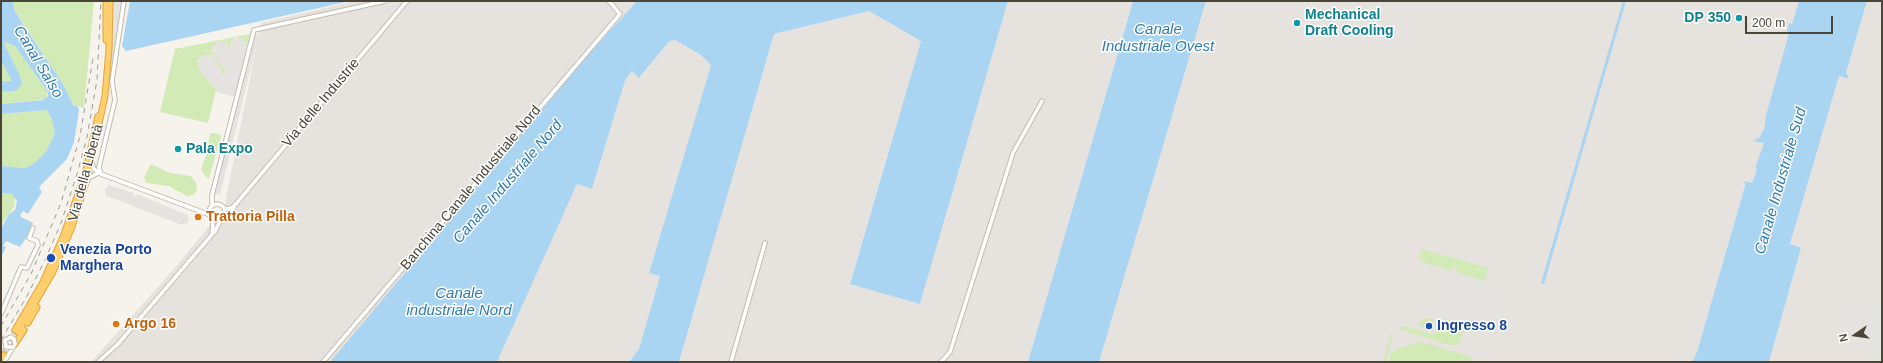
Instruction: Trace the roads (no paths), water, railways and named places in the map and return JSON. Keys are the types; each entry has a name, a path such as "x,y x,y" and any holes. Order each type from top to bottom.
{"highway":[{"name":"Via della Libertà","path":"106,1 106,46 102,95 85,174 63,238 50,269 17,331 53,272 72,227 92,162 105,96 109,49 110,1"},
{"path":"14,346 34,314 53,272"}],"street":[{"path":"100,173 99,167 115,100 112,81 124,1"},
{"path":"211,235 213,228 209,211 254,30 385,1"},
{"name":"Via delle Industrie","path":"98,362 118,344 211,235 222,218 230,215 235,205 407,1"},
{"name":"Banchina Canale Industriale Nord","path":"323,362 620,14 609,1"},
{"path":"941,362 950,352 1013,153 1042,101"},
{"path":"92,162 94,169 100,173 199,210 211,216 222,218 226,213 214,199 214,190"},
{"path":"87,179 100,173"},
{"path":"199,210 218,204"},
{"name":"Via delle Industrie","path":"224,209 232,208 235,205"},
{"path":"1,314 21,267 27,268 38,245 37,241 30,238 34,228"},
{"path":"731,362 765,243"},
{"path":"1,338 5,340 13,338 14,346 5,356"},
{"path":"4,362 8,348 5,340"},
{"path":"8,348 14,346"}],"water":[{"name":"Canal Salso","path":"1,1 13,1 14,9 23,24 63,84 73,105 78,107 79,111 74,142 67,159 39,187 42,192 28,214 23,211 20,215 33,223 26,238 20,247 6,241 3,246 6,247 1,257 1,229 9,214 15,210 17,201 11,193 1,193 1,166 25,168 33,164 45,153 55,134 52,120 47,110 1,114 1,104 43,100 48,96 48,92 15,46 3,41 22,82 19,88 15,91 1,92 1,82 12,81 1,61"},
{"path":"130,1 350,1 126,51 122,46"},
{"path":"637,1 1008,1 920,304 850,284 921,41 869,11 774,34 679,362 629,362 639,349 660,276 649,273 711,65 701,55 675,40 670,41 666,45 639,78 632,71 625,81 592,189 577,184 497,362 330,362 587,56"},
{"name":"Canale Industriale Ovest","path":"1133,1 1206,1 1099,362 1028,362"},
{"path":"1623,1 1626,1 1544,284 1541,283"},
{"name":"Canale Industriale Sud","path":"1799,1 1867,1 1846,73 1850,79 1839,76 1790,244 1801,248 1769,362 1692,362 1697,352 1745,186 1744,181 1752,183 1757,169 1755,168 1764,143 1753,141 1759,138 1764,129 1766,115 1789,33 1787,32 1789,23 1792,24"}],"tunnel":[{"path":"1,353 15,330"},
{"path":"4,355 18,332"}],"railway":[{"path":"1,340 27,296 45,260 61,223 78,171 87,137 97,80 101,1"},
{"path":"1,326 31,274 61,203 80,136 93,58"}],"place":[{"name":"DP 350","path":"1739,18"},
{"name":"Mechanical Draft Cooling","path":"1297,23"},
{"name":"Pala Expo","path":"178,149"},
{"name":"Trattoria Pilla","path":"198,217"},
{"name":"Venezia Porto Marghera","path":"51,258"},
{"name":"Argo 16","path":"116,324"},
{"name":"Ingresso 8","path":"1429,326"}],"water label":[{"name":"Canale Industriale Nord","path":"508,182"},
{"name":"Canale industriale Nord","path":"459,302"}]}
